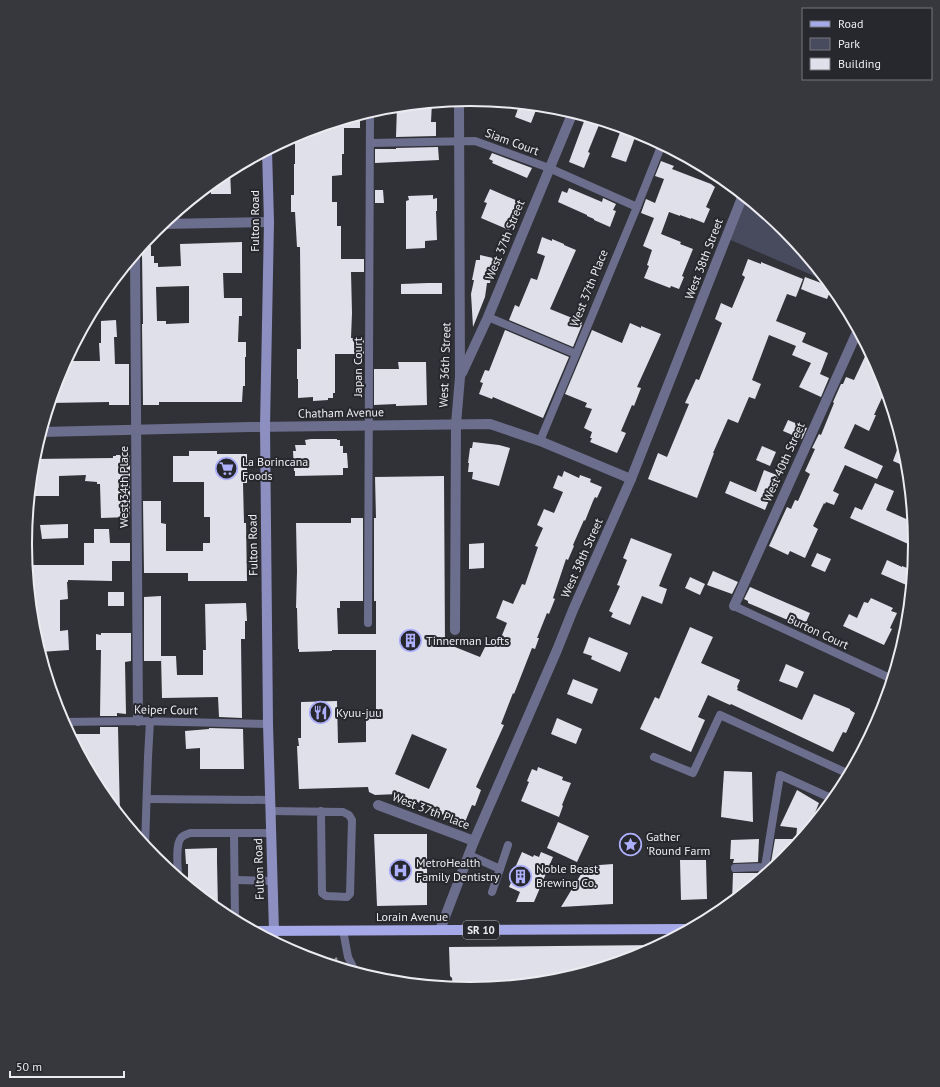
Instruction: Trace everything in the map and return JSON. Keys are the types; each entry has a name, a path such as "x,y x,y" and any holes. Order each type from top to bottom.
{"main road":[{"name":"Fulton Road","path":"267,156 269,222 264,426 268,724 274,935"},
{"name":"Lorain Avenue","path":"276,936 342,930 677,929"}],"street":[{"name":"West 36th Street","path":"455,630 456,424 460,377 459,106"},
{"name":"West 37th Street","path":"460,377 488,317 571,117"},
{"name":"West 38th Street","path":"440,930 474,841 631,479 741,199"},
{"path":"171,224 269,222"},
{"name":"West 34th Place","path":"135,262 138,721"},
{"name":"West 40th Street","path":"734,606 855,336"},
{"name":"Chatham Avenue","path":"47,432 264,426 490,424 540,441 631,479"},
{"name":"West 37th Place","path":"378,805 474,841"}],"lane":[{"name":"Japan Court","path":"368,623 370,117"},
{"name":"Siam Court","path":"370,143 475,141 549,168 637,207"},
{"name":"West 37th Place","path":"540,441 660,149"},
{"path":"488,317 576,354"},
{"name":"Burton Court","path":"734,606 887,677"},
{"path":"654,757 693,773 720,715 844,772"},
{"path":"145,837 150,721"},
{"name":"Keiper Court","path":"70,722 150,721 268,724"},
{"path":"735,868 765,867 780,775 827,796"},
{"path":"147,799 270,800"},
{"path":"270,811 321,811 343,812 349,815 352,820 350,894 347,897 326,896 322,893 321,811"},
{"path":"178,870 178,845 183,836 190,833 271,833"},
{"path":"234,833 235,913"},
{"path":"492,892 508,845"},
{"path":"469,855 500,869"},
{"path":"235,880 273,881"},
{"path":"342,930 348,956 352,966"}],"green space":[{"path":"741,199 780,234 817,277 726,238"}],"building":[{"path":"432,107 431,122 436,122 436,136 396,137 397,112"},
{"path":"518,108 536,111 531,123 515,117"},
{"path":"360,119 360,128 344,128 342,175 332,176 332,202 337,202 337,226 341,226 341,259 364,259 364,272 351,272 351,338 364,338 364,354 335,354 335,393 333,393 333,398 328,398 328,400 313,401 313,397 298,398 297,349 301,349 300,247 297,247 295,212 291,212 291,195 294,195 295,142"},
{"path":"584,120 599,125 588,152 590,153 584,168 569,162"},
{"path":"620,132 635,138 626,162 611,157"},
{"path":"438,147 439,160 375,163 375,149"},
{"path":"492,153 532,168 527,178 492,163 493,161 489,159"},
{"path":"661,161 674,166 672,169 711,184 715,187 706,207 710,209 704,223 669,212 661,234 681,242 680,244 693,249 682,276 684,277 679,289 671,286 670,288 644,278 649,266 647,265 652,250 643,246 654,218 641,213 646,199 655,203 664,179 655,176"},
{"path":"230,177 231,194 211,194 211,190"},
{"path":"569,188 602,202 603,198 616,204 613,210 616,211 610,227 558,202 562,191 567,193"},
{"path":"490,189 520,202 509,230 481,218 487,203 484,202"},
{"path":"375,190 383,190 384,203 375,203"},
{"path":"433,195 433,199 437,198 437,240 425,241 425,248 406,249 406,201 409,200 408,196"},
{"path":"542,237 552,241 552,239 576,250 550,309 582,322 573,347 509,320 515,305 519,307 531,278 537,280 545,256 537,253"},
{"path":"242,242 242,273 223,273 224,298 242,298 242,316 239,316 238,342 246,342 246,357 245,386 243,386 242,402 159,402 159,405 143,405 142,254 151,246 151,256 154,256 154,263 158,263 158,267 181,266 180,244","holes":["189,286 189,323 166,324 166,321 157,321 156,287"]},
{"path":"480,255 493,258 493,263 490,283 487,283 485,297 473,327 471,294 474,280 472,280 476,260 480,260"},
{"path":"748,259 761,264 761,262 803,279 796,297 787,294 776,321 806,333 802,342 828,353 820,374 829,378 821,397 799,387 811,363 792,355 796,346 769,335 752,380 761,384 755,399 749,397 738,423 728,419 713,453 697,498 648,479 658,453 667,457 689,404 685,403 696,379 699,380 722,323 715,319 721,303 732,308 745,277 742,275"},
{"path":"805,277 822,283 829,294 827,299 801,289"},
{"path":"442,283 442,294 401,294 401,284"},
{"path":"116,320 117,337 114,337 115,364 129,364 129,405 109,405 109,402 55,403 72,361 100,361 99,343 101,343 101,321"},
{"path":"630,323 661,334 637,387 641,388 634,406 632,405 621,431 626,433 617,453 590,442 592,432 584,428 592,409 585,407 587,403 565,394 592,330 622,343"},
{"path":"505,330 569,357 543,418 493,397 492,399 479,394 483,383 480,382 485,370 489,371"},
{"path":"865,355 883,396 869,431 855,424 844,448 883,466 877,479 845,465 833,491 839,494 834,505 826,502 825,504 824,503 813,526 818,529 805,558 790,551 788,555 769,546 787,507 791,509 795,500 798,501 810,474 805,471 815,449 812,448 819,434 821,435 841,384 843,384 846,377 854,380"},
{"path":"398,362 426,362 427,405 374,405 374,369 399,369"},
{"path":"788,420 807,428 802,439 783,431"},
{"path":"305,440 340,440 340,446 343,446 343,453 347,453 348,468 343,468 343,475 295,476 293,451 296,451 295,445 306,445"},
{"path":"473,442 499,445 510,448 499,486 472,479 473,472 468,472 468,463 470,448 472,448"},
{"path":"762,446 776,452 770,466 756,460"},
{"path":"897,450 898,450 901,464 893,461"},
{"path":"189,451 217,451 217,454 247,454 247,483 243,483 244,523 246,523 247,581 188,581 188,573 144,573 143,501 161,501 161,523 166,524 166,551 203,551 203,543 210,543 210,517 204,517 204,482 173,482 173,456 189,456"},
{"path":"130,455 130,517 101,518 100,484 97,484 97,482 85,481 86,475 59,476 59,496 35,496 40,459 113,458 113,456"},
{"path":"764,470 779,476 765,510 725,493 730,481 756,492"},
{"path":"564,471 579,478 580,475 591,479 590,482 602,487 597,498 595,497 593,501 585,521 584,520 568,560 566,559 553,598 555,599 549,614 547,613 537,638 539,638 535,649 532,648 514,694 513,693 501,724 504,725 476,787 481,790 475,806 472,805 465,822 441,814 441,812 410,799 406,807 394,802 398,794 375,795 369,792 368,787 299,789 297,746 299,746 298,738 301,738 301,702 337,701 338,743 366,742 366,713 376,713 376,650 299,652 296,608 296,523 351,523 351,518 363,518 363,601 340,601 340,608 337,608 338,634 376,634 376,601 374,601 374,518 376,518 375,477 444,476 445,643 480,657 486,645 489,646 491,642 498,645 507,623 496,618 503,600 513,604 522,584 525,585 538,547 535,546 543,528 537,525 544,509 554,513 563,492 553,488 558,475 562,477","holes":["412,734 447,749 429,789 395,774"]},
{"path":"875,483 894,491 886,510 907,519 908,544 850,518 855,507 862,510"},
{"path":"68,524 68,538 42,539 40,525"},
{"path":"94,529 109,529 110,543 130,543 130,561 112,561 112,581 68,580 68,599 60,600 60,631 68,630 69,650 46,652 40,629 33,565 84,565 84,543 94,543"},
{"path":"631,538 672,554 659,586 667,589 662,604 642,596 630,625 611,617 613,613 609,611 620,586 617,585 627,560 623,558"},
{"path":"484,543 484,568 469,569 469,544"},
{"path":"817,553 831,559 825,572 811,566"},
{"path":"887,560 907,568 906,585 881,574"},
{"path":"713,571 738,582 732,594 707,585"},
{"path":"690,577 705,584 700,595 685,588"},
{"path":"750,587 810,613 804,627 748,603 748,601 744,599"},
{"path":"108,592 124,592 124,606 108,606"},
{"path":"161,596 161,661 144,661 144,597"},
{"path":"871,598 893,608 891,611 897,613 890,628 892,629 884,645 843,626 849,614 857,618 864,602 868,603"},
{"path":"246,603 247,621 245,621 245,639 241,639 242,718 219,717 218,697 162,698 161,656 176,656 177,675 203,675 203,650 206,650 205,604"},
{"path":"690,627 713,637 701,663 740,680 737,690 802,720 814,694 850,709 855,713 846,733 843,732 833,752 731,704 730,705 708,695 698,717 705,720 691,752 640,729 655,697 659,699"},
{"path":"101,633 131,633 131,661 125,662 126,714 117,713 117,716 100,716 101,650 96,650 96,634 101,635"},
{"path":"589,637 628,653 620,672 591,659 592,656 583,653"},
{"path":"786,664 804,672 797,688 779,681"},
{"path":"573,679 598,689 592,704 567,694"},
{"path":"557,718 582,729 576,744 551,734"},
{"path":"100,727 118,727 120,806 106,787 76,734 100,734"},
{"path":"209,728 243,729 244,769 200,769 200,748 186,749 185,731"},
{"path":"538,767 563,777 562,780 571,783 559,817 521,801 529,782 527,781 532,769 537,771"},
{"path":"724,771 752,772 753,822 721,817"},
{"path":"797,790 819,803 815,812 796,835 797,828 780,826"},
{"path":"558,822 589,836 577,862 547,848"},
{"name":"MetroHealth Family Dentistry","path":"374,834 427,834 427,905 377,906"},
{"path":"759,839 758,862 733,863 734,859 730,859 731,840"},
{"path":"775,839 793,839 771,861"},
{"path":"217,848 218,902 188,879 188,864 186,864 185,849"},
{"name":"Noble Beast Brewing Co.","path":"522,852 533,857 534,855 539,857 541,852 553,857 534,902 516,902 520,892 509,887 517,869 515,868"},
{"path":"680,860 706,860 707,899 681,900"},
{"path":"613,864 613,904 561,907 586,866"},
{"path":"733,873 757,873 757,875 732,894"},
{"path":"644,945 583,967 555,973 499,981 470,982 452,981 450,976 449,947"}],"place":[{"name":"La Borincana Foods","path":"226,469"},
{"name":"Tinnerman Lofts","path":"410,641"},
{"name":"Kyuu-juu","path":"320,713"},
{"name":"Gather 'Round Farm","path":"631,844"},
{"name":"MetroHealth Family Dentistry","path":"401,870"},
{"name":"Noble Beast Brewing Co.","path":"521,876"}]}
